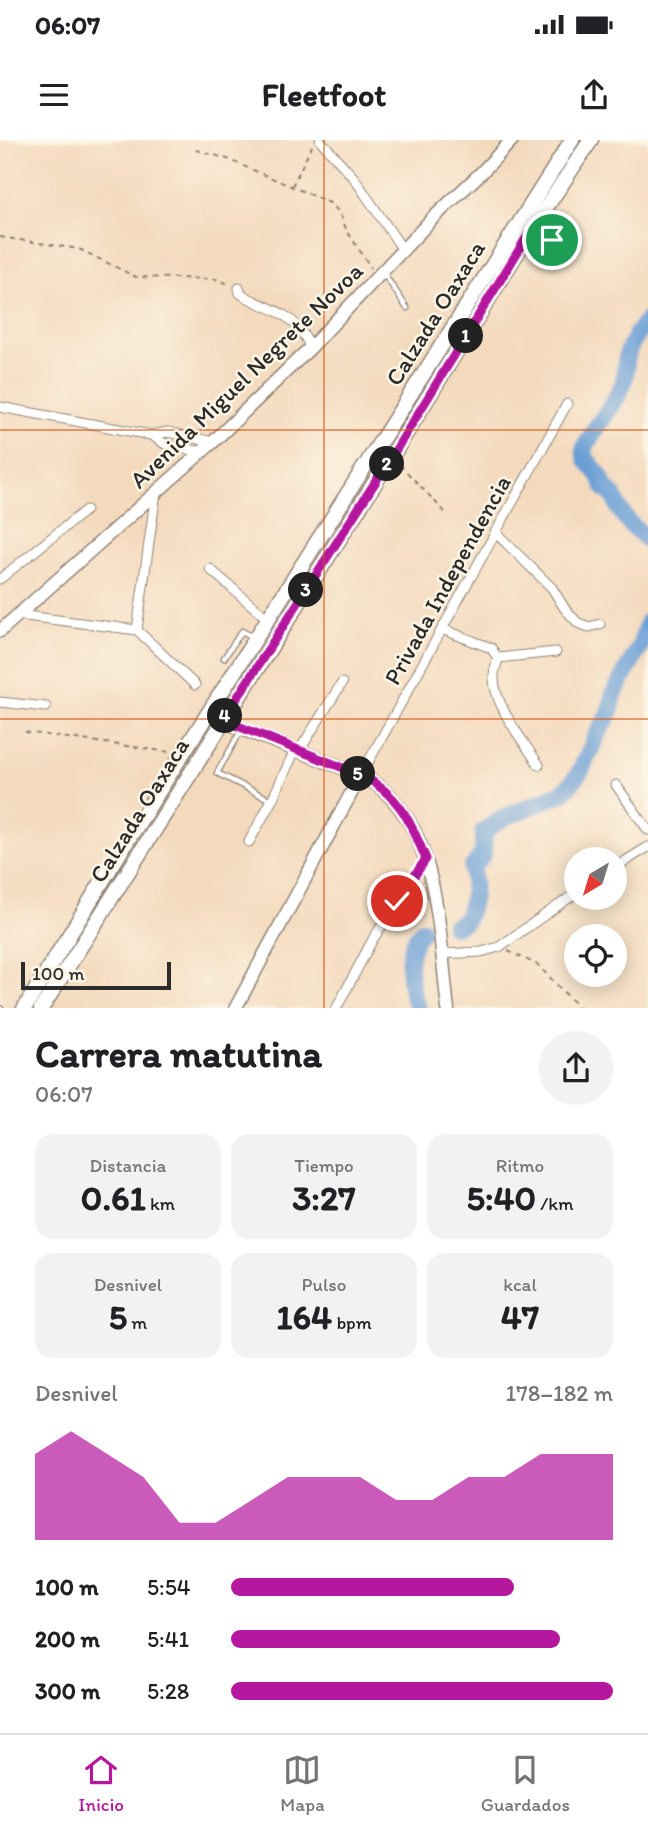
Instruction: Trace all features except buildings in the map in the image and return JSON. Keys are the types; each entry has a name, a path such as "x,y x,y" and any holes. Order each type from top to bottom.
{"main road":[{"name":"Avenida Miguel Negrete Novoa","path":"0,631 214,442 311,347 512,140"},
{"name":"Calzada Oaxaca","path":"25,1008 572,140"},
{"name":"Calzada Oaxaca","path":"42,1008 392,456 533,227 591,140"},
{"path":"277,606 290,615"},
{"path":"210,711 242,729 361,775 379,784 395,799 408,819 426,859 436,906 448,1008"},
{"path":"236,1008 361,775"}],"street":[{"path":"318,140 354,178 403,250"},
{"path":"239,288 240,293 256,304 295,323 311,347"},
{"name":"Privada Independencia","path":"361,775 567,404"},
{"path":"0,407 151,435 168,432 214,442"},
{"path":"151,435 165,444 202,452"},
{"path":"137,630 156,492"},
{"path":"0,579 86,510"},
{"path":"495,532 552,588 565,609 579,623 589,627 600,624"},
{"path":"210,569 269,620"},
{"path":"18,615 137,630 195,685"},
{"path":"442,629 491,648 498,658 494,676 499,700 518,735 539,765"},
{"path":"498,658 556,652"},
{"path":"249,842 297,750 342,683"},
{"path":"0,702 46,707"},
{"path":"616,785 648,830"},
{"path":"627,860 648,847"},
{"path":"337,1008 373,939 426,859"},
{"path":"441,954 481,952 499,947 564,901"}],"lane":[{"path":"533,227 552,240"},
{"path":"380,275 407,308"},
{"path":"224,658 242,631 256,639"},
{"path":"232,645 246,655"},
{"path":"242,729 218,773 272,800"}],"path":[{"path":"292,186 318,140"},
{"path":"196,150 225,158 292,186 335,208 347,231 380,275"},
{"path":"0,237 79,249 136,277 216,279 239,288"},
{"path":"402,468 445,512"},
{"path":"25,732 183,753"},
{"path":"499,947 538,965 579,1008"}],"waterway":[{"path":"648,320 636,335 628,352 619,393 584,450 586,459 600,476 605,488 614,496 620,510 630,524 648,540"},
{"path":"454,926 465,921 472,902 472,868 483,854 484,831 503,818 562,793 572,783 610,713 614,694 641,644 648,622"},
{"path":"418,1008 409,968 412,947 423,930"}],"route":[{"path":"397,901 426,859 408,819 395,799 379,784 361,775 223,720 392,456 533,227 552,240"}]}
